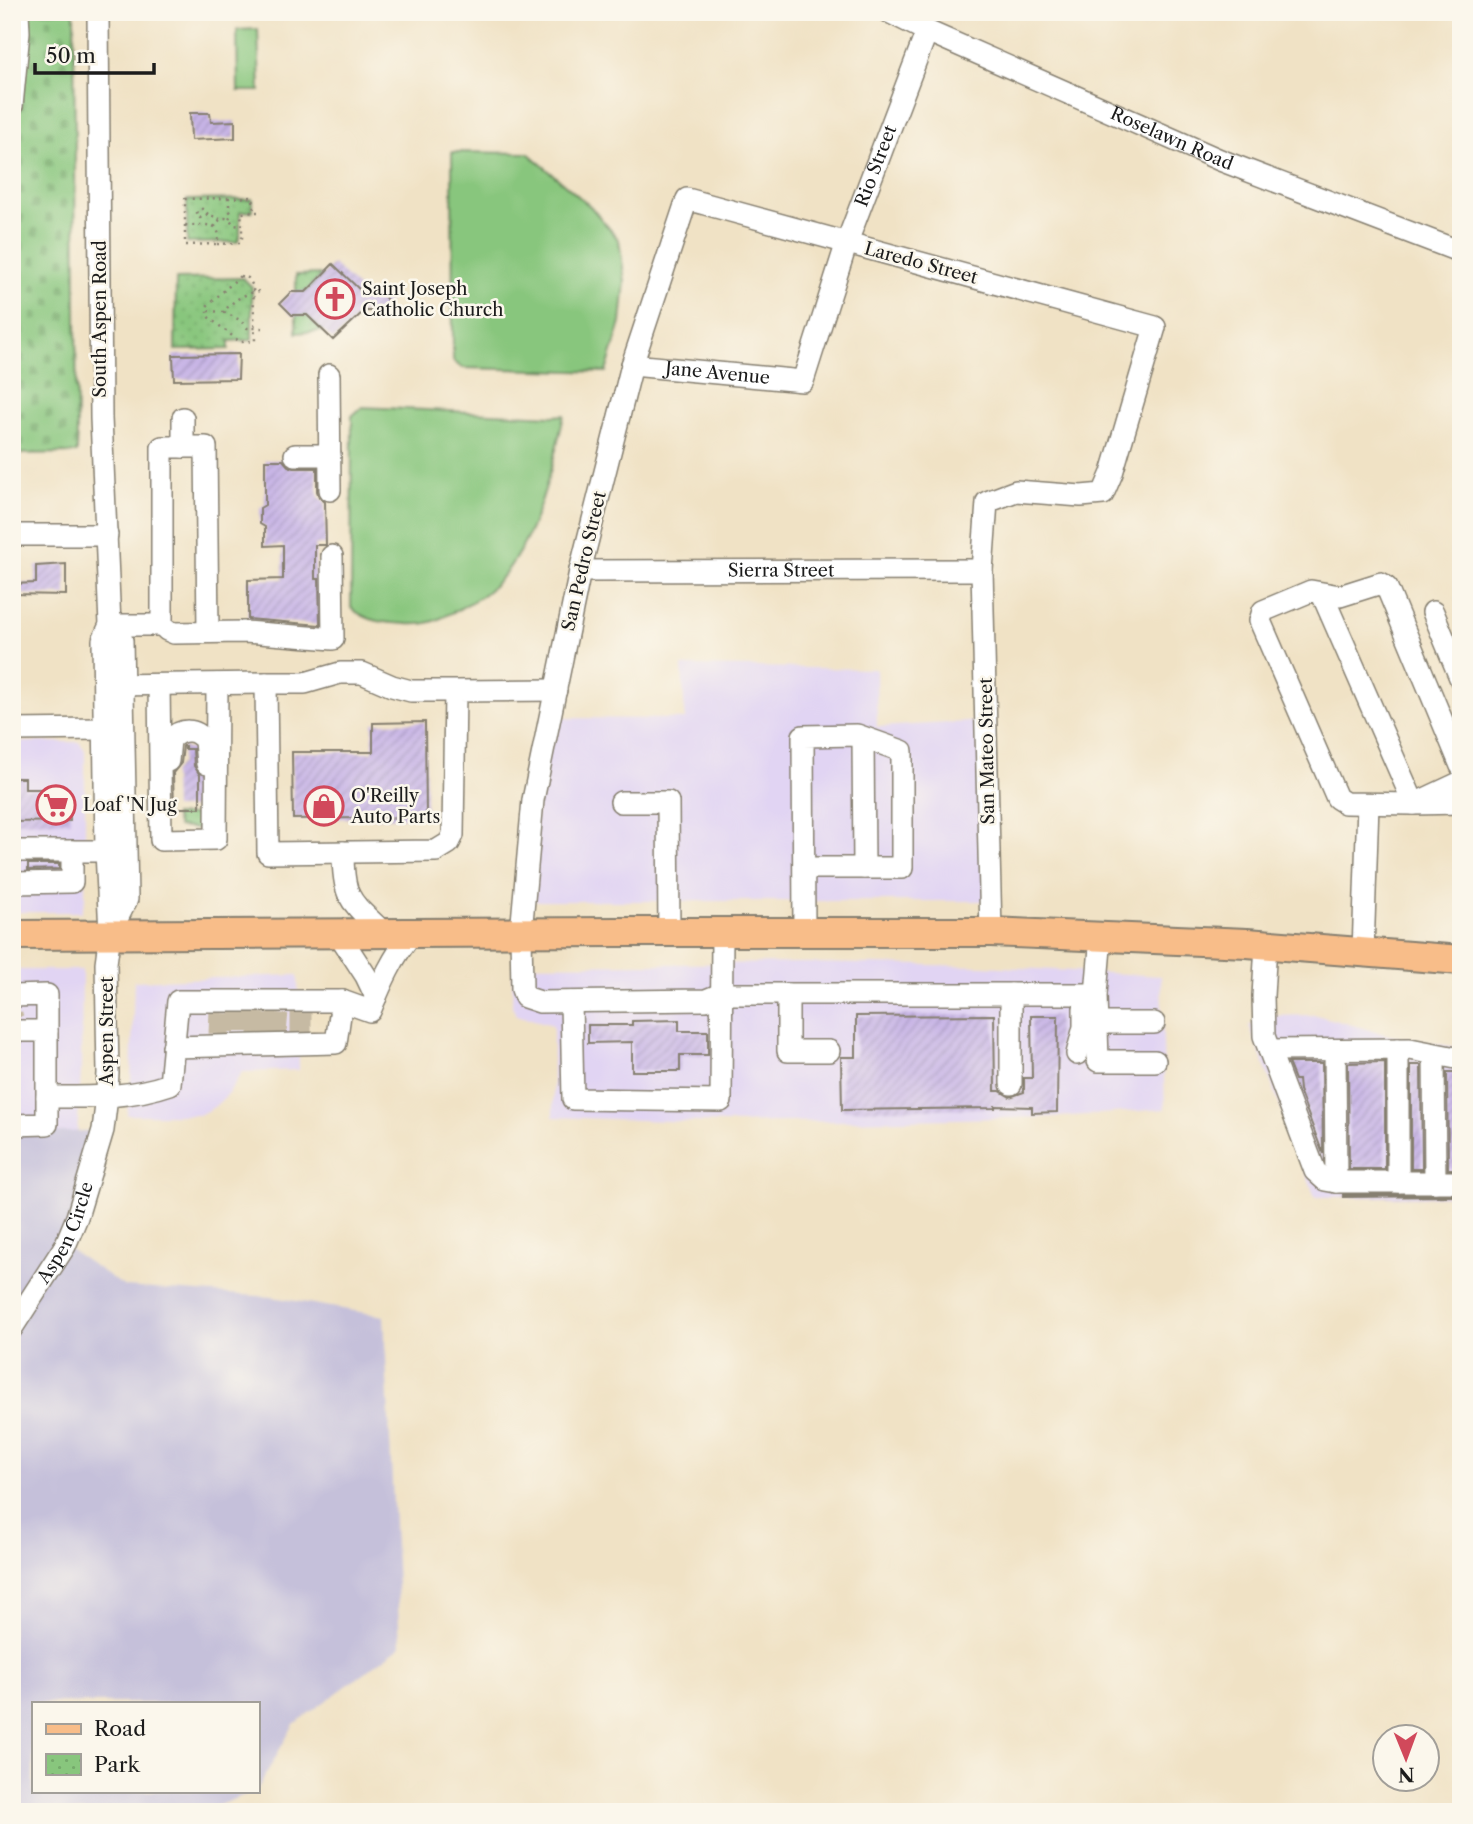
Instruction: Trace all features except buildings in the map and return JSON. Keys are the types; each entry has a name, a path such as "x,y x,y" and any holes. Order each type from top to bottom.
{"main road":[{"path":"12,935 991,932 1266,944 1461,960"}],"street":[{"path":"12,106 19,32 18,12"},
{"name":"South Aspen Road","path":"98,12 101,418 110,625 103,640 113,685 127,899 110,933"},
{"name":"Roselawn Road","path":"889,12 1220,160 1461,252"},
{"name":"Rio Street","path":"803,381 847,242 927,31"},
{"name":"Laredo Street","path":"687,199 1154,327 1112,473 1103,494 1081,496 1016,491"},
{"name":"San Pedro Street","path":"571,1002 540,1002 525,997 522,989 521,933 533,800 580,571 632,365 687,199"},
{"name":"Jane Avenue","path":"632,365 803,381"},
{"path":"330,375 330,490"},
{"path":"183,418 183,447"},
{"path":"208,632 206,447 162,447 163,625 167,630 174,633 245,632 333,639 332,556"},
{"path":"295,455 330,455"},
{"name":"San Mateo Street","path":"991,932 982,569 987,502 1016,491"},
{"path":"12,535 107,535"},
{"name":"Sierra Street","path":"580,571 982,569"},
{"path":"1461,765 1387,588 1381,583 1340,596 1311,591 1262,611 1259,621 1337,798 1345,803 1368,804 1461,803"},
{"path":"1322,594 1414,804"},
{"path":"1433,612 1461,680"},
{"path":"110,625 163,625"},
{"path":"113,685 305,683 340,673 362,673 411,691 555,690"},
{"path":"159,685 161,840 216,839 216,684"},
{"path":"266,684 268,853 436,851 449,843 453,835 455,691"},
{"name":"South Aspen Road","path":"110,933 103,729 113,685"},
{"path":"159,719 217,718"},
{"path":"12,730 103,729"},
{"path":"169,839 168,746 174,735 188,730 196,732 205,741 206,839"},
{"path":"804,868 901,868 902,751 857,735 803,736 804,932"},
{"path":"863,738 864,868"},
{"path":"1414,804 1461,782"},
{"path":"621,802 668,802 670,932"},
{"path":"1363,952 1368,804"},
{"path":"12,851 106,851"},
{"path":"12,883 72,882 72,851"},
{"path":"47,1097 107,1097 147,1092 170,1084 178,1001 249,1006 342,1001 370,1011 401,946 399,934 352,902 345,891 343,852"},
{"path":"722,932 721,994 721,1101 573,1099 571,1002 706,1000 721,994 1089,994"},
{"name":"Aspen Street","path":"103,1130 107,1097 106,963 110,933"},
{"path":"338,933 366,976 376,997"},
{"path":"1077,1054 1101,936"},
{"path":"1266,944 1264,1036 1315,1171 1325,1180 1336,1182 1461,1182"},
{"path":"788,994 788,1051 829,1051"},
{"path":"1011,994 1011,1084"},
{"path":"1089,994 1097,1023 1098,1061 1155,1061"},
{"path":"12,996 47,995 47,1125 12,1125"},
{"path":"173,1047 248,1040 301,1039 336,1043 342,1001"},
{"path":"1097,1023 1154,1023"},
{"path":"15,1027 47,1031"},
{"path":"1269,1050 1398,1049 1461,1059"},
{"path":"1398,1049 1398,1182"},
{"path":"1335,1050 1336,1182"},
{"path":"1434,1054 1436,1182"},
{"name":"Aspen Circle","path":"12,1328 65,1246 77,1217 103,1130"}],"path":[{"path":"254,212 253,197 185,199 185,245 240,243 241,213 262,212"},
{"path":"229,198 229,210 232,214 229,219"},
{"path":"208,214 229,219"},
{"path":"216,228 220,219"},
{"path":"229,219 234,225 242,226"},
{"path":"185,225 194,227 205,224 216,228 219,234 217,244"},
{"path":"240,276 248,278 253,286 254,341 240,342 207,316 207,311 207,306 240,276"},
{"path":"225,312 226,307 253,291 262,291"},
{"path":"230,306 233,312 231,314"},
{"path":"207,311 231,314 247,328 263,328"}],"shaded area":[{"path":"682,666 876,669 877,727 986,721 990,901 524,901 550,718 685,719"},
{"path":"12,742 79,742 85,750 85,900 81,912 12,912"},
{"path":"808,963 983,966 1161,976 1165,1109 1058,1117 726,1123 553,1117 553,1025 516,1015 512,1006 513,965"},
{"path":"12,970 82,970 77,1134 12,1137"},
{"path":"298,975 299,1070 242,1072 227,1095 214,1107 199,1115 127,1115 131,1079 134,981"},
{"path":"1316,1015 1388,1035 1461,1048 1461,1196 1315,1197 1249,1025 1272,1026 1272,1016"},
{"path":"103,1130 65,1246 125,1287 272,1297 384,1316 400,1647 294,1724 259,1786 259,1702 32,1702 32,1792 252,1792 201,1812 12,1812 12,1135"}],"green space":[{"path":"12,12 74,12 77,453 12,454"},
{"path":"258,29 260,91 238,91 237,30"},
{"path":"452,152 528,153 591,207 619,240 625,281 621,323 606,372 462,368 453,361"},
{"path":"252,199 252,211 240,212 240,237 237,242 187,243 187,200"},
{"path":"320,274 306,292 296,292 296,275"},
{"path":"243,278 252,287 252,340 229,341 229,349 175,350 176,279"},
{"path":"296,315 307,315 322,331 296,333"},
{"path":"362,407 564,415 538,512 515,558 501,578 481,596 435,621 422,624 384,622 370,619 351,608 352,416"},
{"path":"174,815 203,815 199,829 178,827"}],"tunnel":[{"path":"219,1034 220,1010"},
{"path":"239,1011 239,1034"},
{"path":"259,1034 260,1011"},
{"path":"276,1034 278,1011"},
{"path":"301,1011 301,1034"},
{"path":"12,1016 14,1020"}],"place":[{"name":"Saint Joseph Catholic Church","path":"335,299"},
{"name":"Loaf 'N Jug","path":"56,805"},
{"name":"O'Reilly Auto Parts","path":"324,806"}]}
